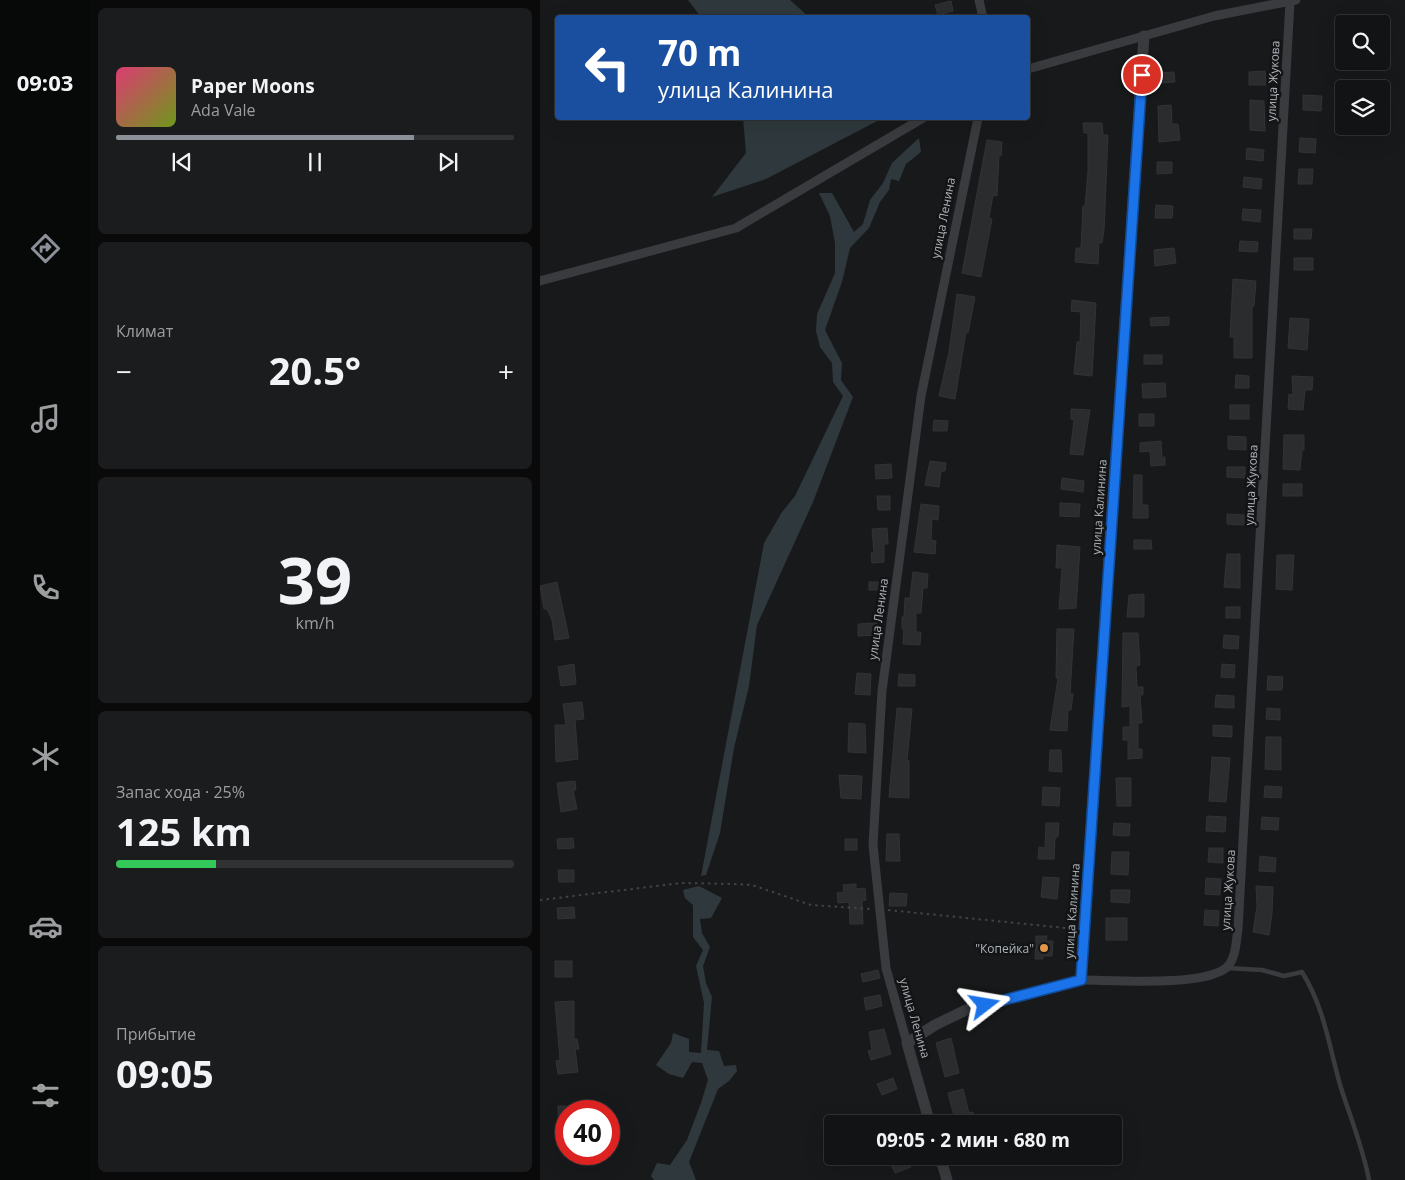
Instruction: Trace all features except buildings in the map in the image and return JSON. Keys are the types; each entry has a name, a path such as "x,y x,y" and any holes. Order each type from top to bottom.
{"street":[{"path":"979,0 982,15"},
{"path":"1030,68 1252,7 1293,1"},
{"name":"улица Жукова","path":"1227,968 1235,951 1238,929 1293,1"},
{"name":"улица Калинина","path":"1081,980 1144,36"},
{"path":"540,281 736,228 921,120"},
{"name":"улица Ленина","path":"927,1115 886,968 873,845 882,691 921,396 978,120"},
{"path":"907,1043 935,1024 966,1010 1081,980 1189,979 1212,975 1227,968"},
{"path":"942,1165 946,1180"}],"lane":[{"path":"1227,968 1262,970 1284,976 1302,972 1315,993 1323,1017 1341,1086 1365,1158 1369,1180"}],"path":[{"path":"540,900 682,883 734,884 752,885 810,905 879,909 1085,930"}],"shaded area":[{"path":"688,0 790,0 807,15 699,15"},
{"path":"743,120 879,120 766,179 712,197 746,153"},
{"path":"919,138 921,152 906,164 899,181 891,179 889,190 880,202 869,228 850,248 842,282 825,330 842,363 841,380 853,397 813,502 757,625 749,686 734,748 720,833 706,875 701,876 764,543 782,512 795,496 843,396 833,382 832,363 820,347 816,331 817,314 835,273 835,243 830,216 819,193 832,193 854,232 863,224 870,200 883,183 892,163"},
{"path":"699,886 722,898 711,918 700,919 702,933 710,947 703,966 706,983 712,997 707,1050 719,1051 724,1066 736,1065 737,1071 729,1081 718,1089 689,1162 696,1180 654,1180 651,1176 657,1163 670,1165 687,1140 708,1080 702,1063 692,1062 683,1078 669,1074 656,1065 671,1043 673,1033 689,1039 689,1052 701,1053 704,1003 696,966 703,950 693,937 693,905 685,898 683,890"}],"place":[{"name":"\"Копейка\"","path":"1044,948"}],"route":[{"path":"985,1005 1081,980 1142,75"}]}
